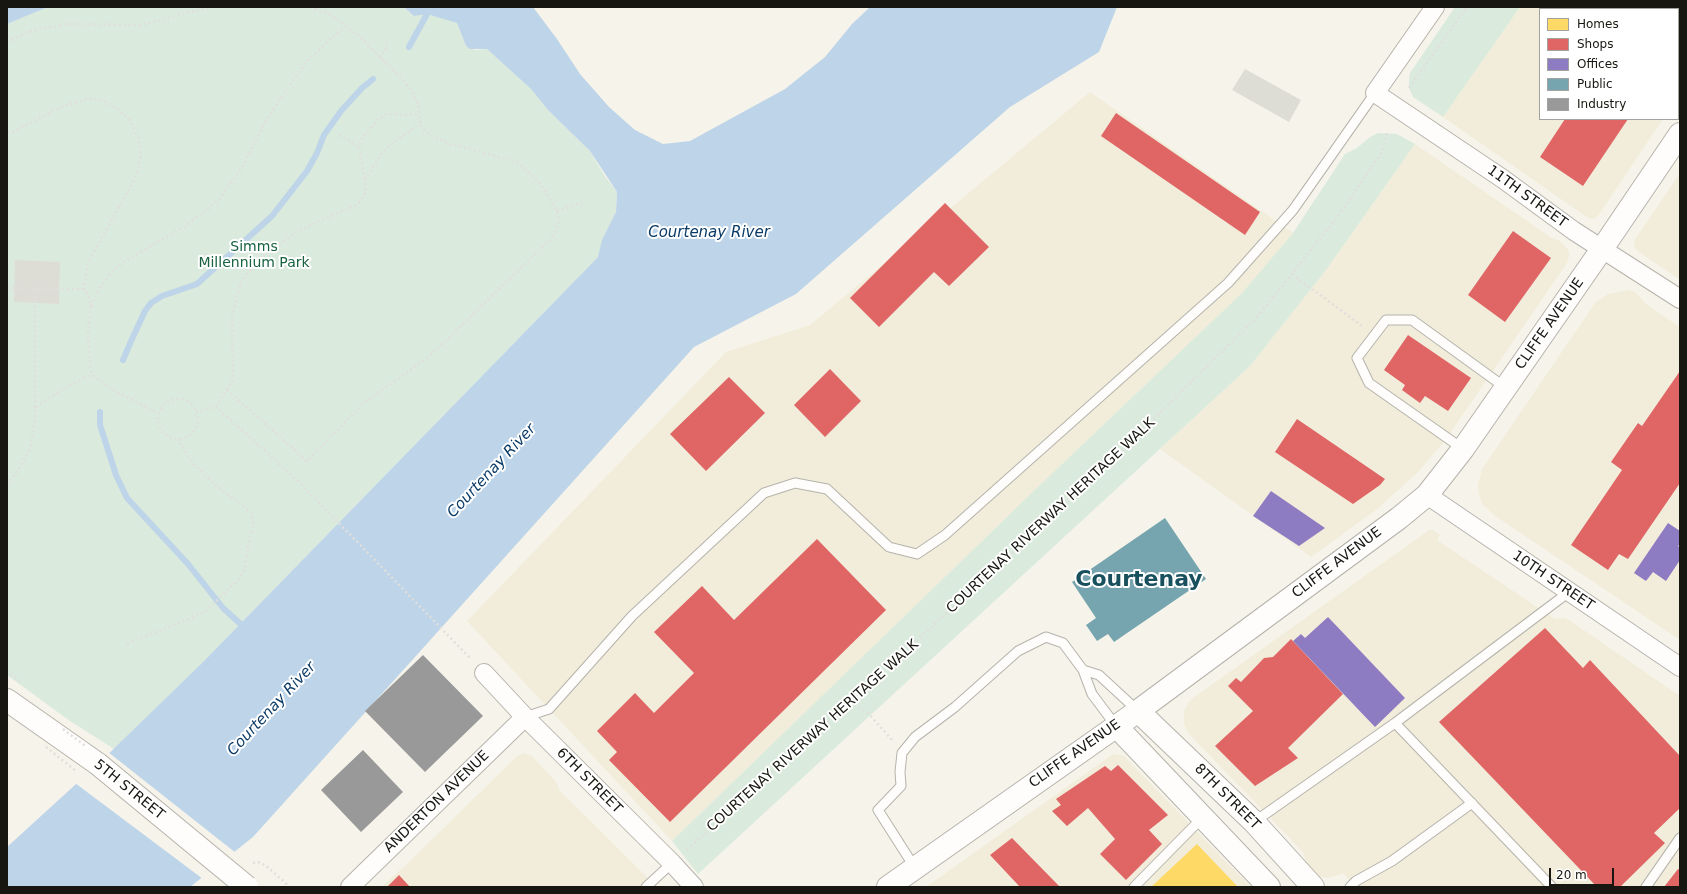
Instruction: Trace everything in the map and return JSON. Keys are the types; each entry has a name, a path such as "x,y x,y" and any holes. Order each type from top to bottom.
{"main road":[{"name":"CLIFFE AVENUE","path":"888,887 1138,711 1393,522 1427,495 1463,449 1506,388 1680,134"},
{"name":"5TH STREET","path":"7,700 58,734 98,764 247,887"},
{"name":"8TH STREET","path":"1138,711 1254,822 1313,887"},
{"path":"1116,726 1269,887"}],"street":[{"path":"1375,93 1435,7"},
{"name":"11TH STREET","path":"1375,93 1503,179 1574,231 1680,299"},
{"name":"10TH STREET","path":"1427,495 1680,667"},
{"name":"6TH STREET","path":"484,673 525,717 672,863 694,887"},
{"name":"ANDERTON AVENUE","path":"350,887 525,717"}],"lane":[{"path":"525,717 548,709 632,616 764,493 795,483 827,489 889,547 918,554 945,535 1228,283 1293,210 1375,93"},
{"path":"1463,449 1369,383 1357,358 1386,320 1412,320 1506,388"},
{"path":"1254,822 1395,723 1569,592"},
{"path":"915,868 878,810 901,786 900,772 902,753 915,737 955,707 1018,651 1046,637 1063,643 1083,670 1092,694 1116,726"},
{"path":"1083,670 1099,675 1138,711"},
{"path":"1395,723 1552,887"},
{"path":"1350,887 1356,881 1392,861 1472,803"},
{"path":"1134,887 1203,817"},
{"path":"1646,887 1680,838"},
{"path":"646,887 672,863"}],"path":[{"path":"7,42 27,32 67,24 141,25 210,7"},
{"path":"227,390 307,461 364,403 431,354 552,238 559,224 557,211 540,183 518,162 450,144 430,135 421,128 418,105 412,91 361,38 333,16 309,7"},
{"path":"1409,88 1467,7"},
{"path":"158,413 116,391 92,374 90,368 88,332 91,306 99,289 110,274 123,262 184,227 219,200 242,167 266,121 294,79 308,60 345,26"},
{"path":"380,58 386,48 387,39"},
{"path":"7,133 15,131 61,107 86,99 94,99 116,107 129,120 138,137 141,155 138,169 132,184 88,262 84,289 88,294 91,306"},
{"path":"196,412 216,407 233,379 232,316 241,282 261,258 290,236 358,204 366,192 359,147 362,138 377,120 386,114 420,114"},
{"path":"365,180 384,150 420,122"},
{"name":"COURTENAY RIVERWAY HERITAGE WALK","path":"672,863 1086,486 1258,316 1339,215 1382,152 1387,133"},
{"path":"339,135 359,147"},
{"path":"557,211 583,202"},
{"path":"1292,274 1375,336"},
{"path":"7,288 84,289"},
{"path":"7,485 18,470 30,448 35,422 35,288"},
{"path":"36,408 63,389 92,374"},
{"path":"172,399 182,399 191,403 196,412 198,421 195,431 187,438 178,440 168,438 161,432 157,423 158,413 163,404 172,399"},
{"path":"216,407 297,480 484,673"},
{"path":"128,644 206,612 238,580 245,569 249,540 253,525 253,514 214,484 194,464 178,440"},
{"path":"850,702 868,713 882,728"}],"shaded area":[{"path":"1520,7 1680,7 1679,96 1679,8 1539,8 1539,120 1662,120 1598,216 1593,219 1588,218 1443,117"},
{"path":"1090,92 1293,233 1242,293 1040,485 672,841 467,621 726,352 810,325"},
{"path":"1415,144 1552,238 1560,241 1569,251 1569,256 1567,263 1444,442 1418,472 1376,510 1311,557 1160,449 1250,366 1326,270"},
{"path":"1680,173 1680,280 1639,252 1634,247 1634,244 1636,238"},
{"path":"1628,290 1635,292 1646,304 1680,327 1680,640 1495,516 1482,504 1479,494 1478,485 1482,469 1595,303 1608,294"},
{"path":"1429,530 1433,530 1440,535 1437,540 1555,619 1564,618 1569,620 1680,696 1680,887 1355,887 1343,873 1328,878 1317,876 1307,865 1303,852 1189,734 1184,724 1184,711 1188,703 1193,698"},
{"path":"524,753 532,756 557,783 559,790 657,887 381,887 406,865 517,756"},
{"path":"1113,754 1124,756 1251,887 926,887"}],"green space":[{"name":"Simms Millennium Park","path":"48,7 404,7 414,16 427,14 442,18 457,23 466,46 475,50 487,49 531,89 548,110 590,151 604,175 617,192 616,212 598,257 204,661 114,749 70,721 7,675 7,24"},
{"path":"1455,7 1520,7 1443,117 1413,97 1409,88 1409,80 1410,73"},
{"path":"1378,133 1397,134 1415,144 1326,270 1250,366 698,874 672,841 1040,485 1242,293 1293,233 1345,154 1357,148 1370,137"}],"water":[{"path":"7,7 48,7 7,24"},
{"name":"Courtenay River","path":"404,7 533,7 557,39 580,74 609,107 635,130 663,144 690,141 785,89 825,57 852,24 870,7 1117,7 1099,52 1010,107 796,294 694,347 253,837 190,887 7,887 7,847 98,764 204,661 598,257 602,240 616,212 617,192 590,151 548,110 531,89 487,49 470,49 466,46 457,23 427,14 414,16"}],"pier":[{"path":"108,752 236,853 203,879 75,783"}],"building: Homes":[{"path":"1615,7 1674,8 1616,8"},
{"path":"1680,7 1680,51 1679,8 1676,8"},
{"path":"1197,844 1238,887 1151,887"}],"building: Shops":[{"path":"1609,7 1610,8 1586,8"},
{"path":"1116,113 1260,212 1245,235 1101,136"},
{"path":"1564,120 1627,120 1583,186 1540,157"},
{"path":"945,203 989,247 949,286 934,272 879,327 850,298"},
{"path":"1513,231 1551,258 1505,322 1468,295"},
{"path":"1408,335 1471,378 1448,411 1425,396 1420,403 1402,390 1405,385 1384,370"},
{"path":"830,369 861,401 825,437 794,405"},
{"path":"1680,371 1680,483 1628,559 1619,554 1608,570 1571,545 1622,470 1611,462 1638,423 1642,426"},
{"path":"729,377 765,413 706,471 670,434"},
{"path":"1297,419 1385,479 1380,485 1353,504 1275,452"},
{"path":"817,539 886,610 670,822 609,760 617,752 597,731 635,693 654,713 694,673 654,632 702,586 734,620"},
{"path":"1545,628 1583,668 1590,660 1680,756 1680,808 1654,833 1665,843 1620,887 1597,887 1439,722"},
{"path":"1291,639 1343,694 1288,748 1298,758 1255,786 1215,746 1253,711 1228,686 1236,678 1241,682 1264,658 1273,657"},
{"path":"1118,765 1168,815 1149,830 1162,844 1126,880 1100,854 1115,839 1088,808 1067,826 1052,811 1061,805 1056,799 1105,766 1111,771"},
{"path":"1012,838 1060,887 1020,887 990,855"},
{"path":"1678,869 1680,870 1680,887 1664,887"},
{"path":"399,875 410,887 387,887"}],"building: Offices":[{"path":"1271,491 1325,528 1299,546 1253,516"},
{"path":"1668,523 1680,531 1680,544 1678,546 1680,548 1680,560 1666,581 1653,572 1646,581 1634,573"},
{"path":"1328,617 1405,698 1375,727 1293,641 1301,634 1305,638"}],"building: Public":[{"path":"1165,518 1206,579 1114,642 1108,634 1097,641 1086,625 1096,618 1072,582"}],"building: Industry":[{"path":"423,655 483,716 425,772 365,711"},
{"path":"363,750 403,792 361,832 321,790"}],"building: Other":[{"path":"1245,69 1301,100 1289,122 1232,90"},
{"path":"15,260 60,262 59,304 14,302"}],"waterway":[{"path":"409,47 427,14"},
{"path":"123,360 145,311 151,303 162,296 197,284 272,216 307,171 317,153 324,135 341,111 362,88 373,79"},
{"path":"100,412 100,425 116,475 127,498 188,564 223,608 246,629"}],"district":[{"name":"Courtenay","path":"1139,580"}]}
